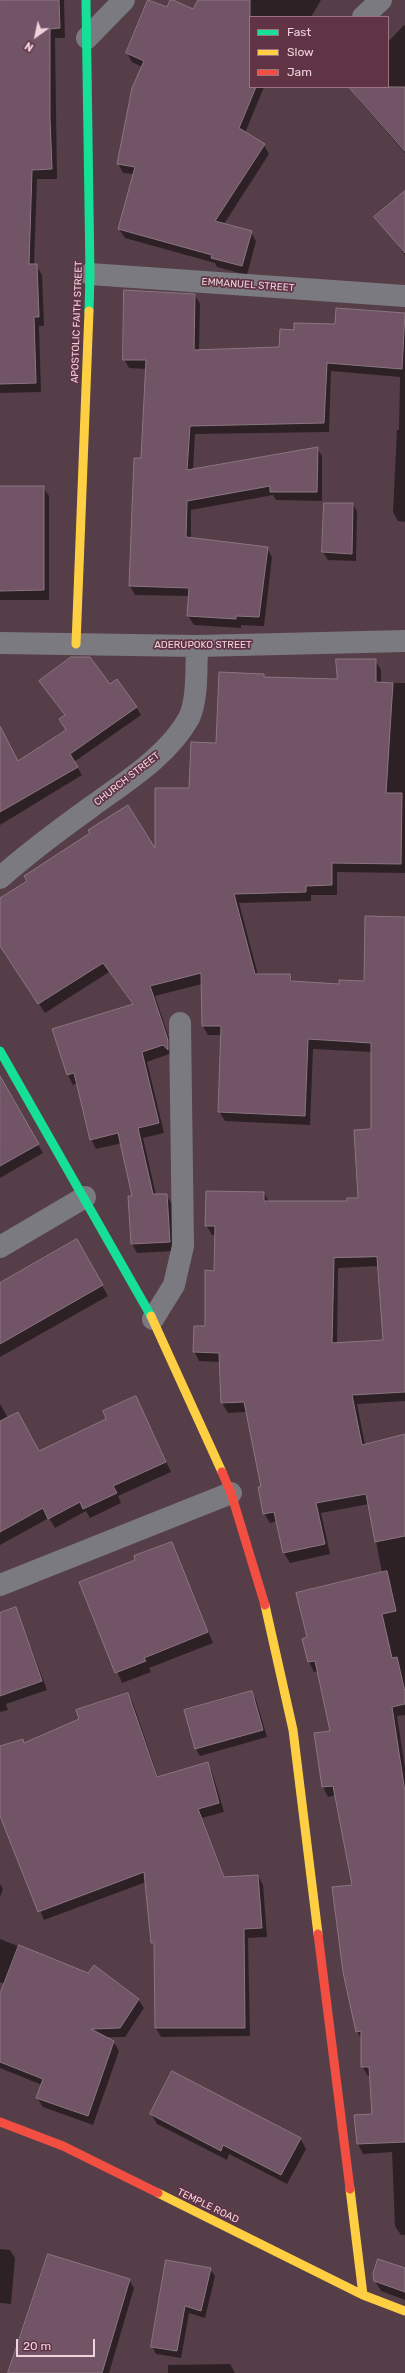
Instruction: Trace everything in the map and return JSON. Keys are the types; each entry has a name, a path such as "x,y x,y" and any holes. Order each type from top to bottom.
{"street":[{"name":"APOSTOLIC FAITH STREET","path":"76,644 90,274 86,0"},
{"path":"87,38 124,0"},
{"path":"364,16 381,0"},
{"name":"EMMANUEL STREET","path":"90,274 405,296"},
{"name":"ADERUPOKO STREET","path":"0,643 196,646 405,641"},
{"name":"CHURCH STREET","path":"0,878 31,850 133,776 166,748 189,717 196,686 196,646"},
{"path":"153,1319 174,1285 183,1246 180,1023"},
{"path":"0,1051 85,1197 153,1319 231,1494 265,1604 293,1730 363,2295"},
{"path":"0,1247 85,1197"},
{"path":"0,1585 231,1494"},
{"name":"TEMPLE ROAD","path":"0,2122 63,2146 363,2295 405,2311"}],"building":[{"path":"0,0 59,0 60,28 50,29 50,118 52,169 32,170 29,264 37,264 39,317 34,317 36,383 0,384"},
{"path":"148,0 167,7 170,0 173,0 193,9 198,0 250,0 249,88 256,88 239,128 265,144 215,221 252,231 242,266 211,258 212,255 118,229 135,167 117,164 132,88 144,61 126,53"},
{"path":"405,87 405,151 350,88"},
{"path":"405,191 405,253 374,217"},
{"path":"124,290 195,294 194,350 279,347 280,329 294,330 294,323 335,324 336,308 405,313 402,369 327,363 324,423 190,426 187,470 318,447 317,492 270,492 270,486 187,501 186,537 268,547 259,617 236,616 236,619 187,616 189,588 129,586 134,458 141,458 146,360 123,360"},
{"path":"0,486 44,486 44,590 0,591"},
{"path":"324,503 353,503 352,554 322,552"},
{"path":"71,657 90,657 110,684 117,679 137,707 70,754 78,767 0,812 0,726 18,761 66,730 59,719 65,715 39,681"},
{"path":"336,659 376,659 376,682 393,683 386,793 402,793 401,864 332,863 332,885 306,886 306,892 234,894 255,974 290,974 291,981 339,984 339,980 364,981 365,916 405,917 405,1392 352,1395 362,1445 405,1434 405,1536 375,1542 366,1494 316,1503 325,1544 283,1553 274,1512 263,1514 258,1487 261,1487 244,1402 221,1403 219,1353 193,1352 194,1326 205,1326 205,1270 214,1271 215,1226 205,1226 206,1191 264,1192 264,1201 347,1201 347,1198 358,1198 354,1130 371,1129 371,1043 308,1039 305,1116 218,1112 221,1026 202,1026 201,973 150,986 168,1040 168,1050 163,1045 142,1052 159,1123 138,1128 153,1194 167,1194 170,1242 131,1244 128,1196 132,1196 118,1133 90,1140 74,1073 67,1075 52,1029 133,1004 103,963 38,1004 0,946 0,898 27,881 24,876 90,833 88,830 128,805 155,848 155,788 189,788 191,742 216,743 219,672 264,674 264,677 337,679","holes":["377,1257 383,1340 332,1343 334,1258"]},
{"path":"0,1076 39,1144 0,1166"},
{"path":"77,1239 103,1285 0,1344 0,1283"},
{"path":"136,1396 166,1462 113,1486 117,1493 83,1509 80,1502 48,1519 43,1508 0,1532 0,1421 18,1412 39,1451 106,1419 103,1411"},
{"path":"172,1542 208,1632 144,1658 146,1661 115,1673 79,1582 135,1560 134,1556"},
{"path":"387,1571 396,1611 382,1614 392,1658 397,1657 405,1692 405,1704 392,1707 405,1792 405,2142 357,2144 354,2115 372,2114 369,2067 361,2067 361,2031 356,2032 343,1972 332,1887 352,1885 333,1786 322,1787 314,1733 330,1731 315,1661 308,1662 302,1639 307,1637 296,1593"},
{"path":"16,1607 42,1681 0,1696 0,1613"},
{"path":"252,1691 263,1730 195,1749 184,1710"},
{"path":"128,1693 157,1777 208,1762 219,1803 198,1809 224,1877 258,1875 262,1928 244,1929 245,2028 155,2028 154,1943 151,1943 144,1872 38,1912 0,1816 0,1746 23,1739 24,1743 79,1719 76,1710"},
{"path":"19,1945 88,1973 94,1965 139,1999 120,2028 91,2029 114,2041 88,2116 36,2098 43,2079 0,2062 0,1994"},
{"path":"172,2071 301,2138 281,2175 223,2145 221,2151 150,2114"},
{"path":"48,2254 130,2279 102,2373 8,2373"},
{"path":"378,2259 405,2268 405,2292 374,2281 373,2274"},
{"path":"166,2260 211,2268 201,2311 185,2306 177,2351 151,2347"}],"traffic: fast":[{"path":"86,0 90,274 89,311"},
{"path":"0,1051 151,1316"}],"traffic: slow":[{"path":"76,644 89,311"},
{"path":"151,1316 222,1472"},
{"path":"265,1605 293,1730 318,1934"},
{"path":"350,2189 363,2295"},
{"path":"158,2193 363,2295 405,2311"}],"traffic: jam":[{"path":"222,1472 231,1493 265,1605"},
{"path":"318,1934 350,2189"},
{"path":"0,2122 63,2146 158,2193"}]}
